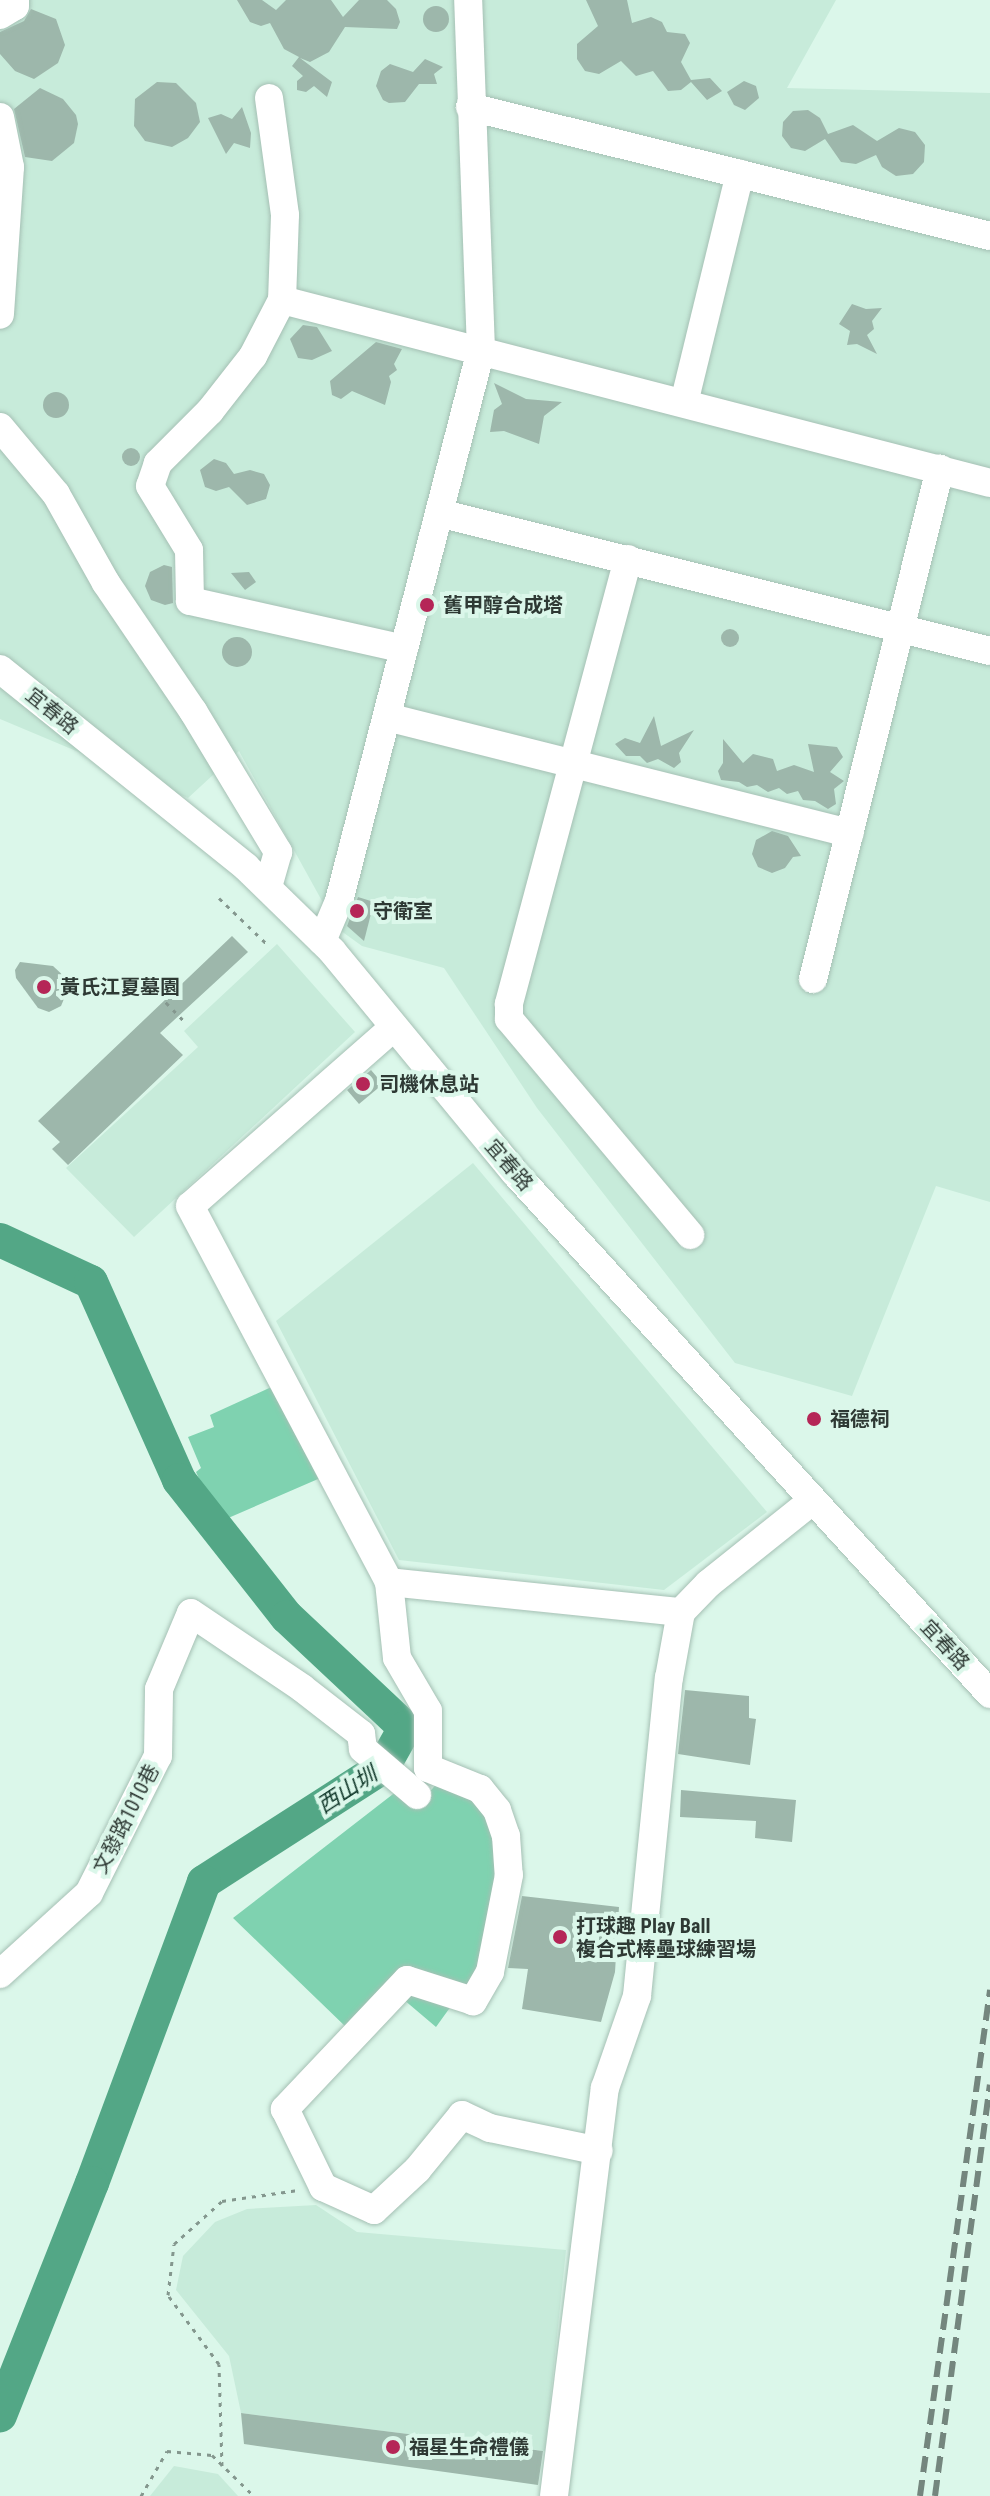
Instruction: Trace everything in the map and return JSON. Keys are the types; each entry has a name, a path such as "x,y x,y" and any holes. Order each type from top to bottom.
{"street":[{"path":"0,15 15,6 15,0"},
{"path":"322,941 339,901 481,350 468,0"},
{"path":"269,98 285,215 282,300 253,356 210,411 158,463 150,486 189,550 190,601 404,649"},
{"path":"470,107 990,236"},
{"path":"0,117 10,167 1,239 0,315"},
{"path":"684,403 740,174"},
{"path":"282,300 990,483"},
{"path":"0,427 56,494 106,583 193,711 278,852 268,886"},
{"path":"813,979 940,469"},
{"path":"439,513 988,645"},
{"path":"628,559 509,1004 509,1019 690,1235"},
{"name":"宜春路","path":"0,669 268,886 322,941 515,1173 990,1694"},
{"path":"387,717 850,833"},
{"path":"394,1027 190,1206 389,1582 397,1658 428,1711 428,1768 480,1789 497,1810 506,1836 509,1875 490,1972 473,2001 407,1980 285,2109 323,2187 374,2210 417,2170 462,2115 490,2128 599,2151"},
{"path":"554,2496 605,2088 637,1996 669,1678 681,1612 708,1584 812,1501"},
{"path":"389,1582 681,1612"},
{"name":"文發路1010巷","path":"0,1974 89,1893 158,1756 159,1689 191,1613 302,1688 361,1734 363,1749 417,1795"}],"path":[{"path":"219,898 268,945"},
{"path":"145,981 184,1021"},
{"path":"222,2466 219,2364 168,2295 174,2244 222,2201 323,2187"},
{"path":"141,2496 167,2451 212,2455 254,2496"}],"shaded area":[{"path":"0,0 836,0 787,88 990,93 990,1202 936,1186 852,1396 735,1363 537,1108 444,968 362,946 337,928 239,751 188,798 0,719"},
{"path":"277,944 355,1032 134,1237 66,1168 198,1047 184,1031"},
{"path":"473,1163 767,1512 664,1590 399,1560 276,1321"},
{"path":"316,2205 357,2232 566,2250 545,2451 241,2413 229,2356 176,2290 183,2256 215,2222 247,2209"},
{"path":"174,2466 218,2474 238,2496 150,2496"}],"green space":[{"path":"278,1384 325,1476 219,1522 196,1472 201,1468 188,1437 214,1427 210,1415"},
{"path":"438,1782 482,1801 503,1847 485,1959 436,2027 390,1988 347,2028 233,1918 397,1791 416,1808"}],"building":[{"path":"237,0 262,0 276,10 286,0 331,0 343,17 359,0 387,0 396,9 400,22 397,29 345,27 329,52 310,62 300,58 332,82 327,97 314,86 306,92 297,90 297,81 303,76 292,66 299,57 284,49 270,23 261,26 250,22"},
{"path":"586,0 627,0 632,23 651,17 662,22 667,32 685,34 690,43 681,62 691,80 710,78 722,91 707,100 691,82 681,90 668,91 653,71 636,76 621,61 599,74 585,71 577,59 577,44 598,26"},
{"path":"436,6 445,10 449,19 445,28 436,32 427,28 423,19 427,10"},
{"path":"31,9 56,19 65,45 58,63 34,79 15,71 0,54 0,32 24,21"},
{"path":"425,59 443,67 434,74 437,84 419,84 405,102 389,103 383,100 376,86 381,71 390,64 413,72"},
{"path":"744,81 756,86 759,98 745,110 734,105 727,92"},
{"path":"157,82 176,83 196,103 200,122 188,138 172,147 145,141 134,126 135,99"},
{"path":"40,88 63,99 76,115 78,124 74,143 52,161 25,157 14,109"},
{"path":"242,107 251,133 250,148 234,143 226,154 208,118 221,114 232,119"},
{"path":"808,110 820,118 828,134 853,125 877,141 899,128 915,132 925,145 924,162 913,174 896,176 882,167 876,155 856,164 841,162 825,139 805,151 791,148 782,136 783,122 793,111"},
{"path":"852,304 866,309 882,308 872,321 874,329 867,335 877,354 857,344 847,345 850,331 839,324"},
{"path":"303,325 317,327 332,351 312,360 298,358 290,339"},
{"path":"376,342 402,349 394,364 397,370 389,376 391,382 385,405 352,391 341,399 332,395 330,381"},
{"path":"494,383 526,399 562,402 544,416 539,444 504,431 490,432 494,410 502,404"},
{"path":"56,392 65,396 69,405 65,414 56,418 47,414 43,405 47,396"},
{"path":"131,448 140,457 131,466 122,457"},
{"path":"214,459 226,463 234,474 250,470 264,474 270,485 266,499 247,505 229,487 216,491 205,487 200,470"},
{"path":"164,565 172,567 173,603 165,605 151,600 145,586 150,572"},
{"path":"249,572 256,582 245,590 231,573"},
{"path":"726,629 734,629 739,638 737,645 726,647 721,642 721,634"},
{"path":"237,637 243,638 251,646 251,658 243,666 237,667 231,666 223,658 222,652 223,646 231,638"},
{"path":"654,716 661,746 694,730 679,753 681,762 674,768 658,759 647,763 640,756 626,756 615,744 625,738 640,743"},
{"path":"723,739 743,763 753,754 773,759 777,771 794,765 814,772 808,744 837,747 843,757 830,772 844,781 834,789 836,804 828,809 815,801 803,800 798,791 787,794 779,788 768,792 757,785 747,787 739,782 721,780 718,771 723,763"},
{"path":"772,831 788,836 801,856 793,857 785,868 772,873 758,867 752,854 756,840"},
{"name":"守衛室","path":"358,897 374,902 364,941 347,926"},
{"path":"232,936 248,952 160,1033 183,1055 68,1165 52,1149 60,1142 38,1121"},
{"name":"黃氏江夏墓園","path":"20,962 53,966 67,979 61,1006 49,1012 38,1008 16,978 15,970"},
{"name":"司機休息站","path":"371,1070 383,1084 359,1104 347,1090"},
{"path":"685,1690 749,1696 749,1718 756,1719 750,1765 678,1754"},
{"path":"681,1790 796,1800 792,1842 755,1838 756,1821 680,1817"},
{"name":"打球趣 Play Ball 複合式棒壘球練習場","path":"522,1896 619,1907 615,1972 601,2022 522,2009 528,1969 508,1968"},
{"name":"福星生命禮儀","path":"241,2413 543,2451 538,2485 244,2444"}],"waterway":[{"name":"西山圳","path":"0,1240 91,1282 179,1480 287,1617 405,1728 383,1767 204,1882 92,2183 0,2415"}],"railway":[{"path":"920,2496 990,1990"},
{"path":"935,2496 990,2085"}],"place":[{"name":"舊甲醇合成塔","path":"427,605"},
{"name":"守衛室","path":"357,911"},
{"name":"黃氏江夏墓園","path":"44,987"},
{"name":"司機休息站","path":"363,1084"},
{"name":"福德祠","path":"814,1419"},
{"name":"打球趣 Play Ball 複合式棒壘球練習場","path":"560,1937"},
{"name":"福星生命禮儀","path":"393,2447"}]}
